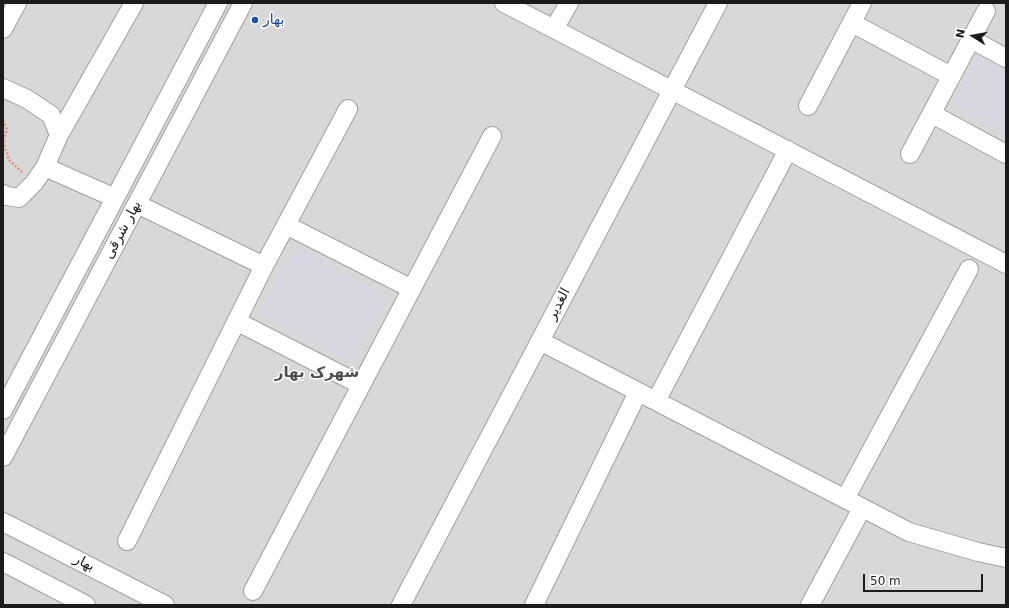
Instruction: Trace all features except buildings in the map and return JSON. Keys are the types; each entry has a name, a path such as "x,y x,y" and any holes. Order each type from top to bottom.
{"street":[{"path":"3,29 17,3"},
{"path":"3,194 19,198 34,183 45,166 59,135 134,3"},
{"name":"بهار شرقی","path":"3,410 218,3"},
{"name":"بهار شرقی","path":"3,457 243,3"},
{"path":"504,3 1006,264"},
{"path":"554,29 569,3"},
{"name":"الغدیر","path":"401,605 718,3"},
{"path":"808,106 862,3"},
{"path":"910,154 986,11"},
{"path":"852,23 952,76"},
{"path":"971,39 1006,58"},
{"path":"3,88 27,99 51,115 59,135"},
{"path":"127,541 264,266 348,109"},
{"path":"932,114 1006,154"},
{"path":"253,591 492,136"},
{"path":"656,401 788,150"},
{"path":"45,166 115,198"},
{"path":"137,204 264,266"},
{"path":"286,225 412,288"},
{"path":"845,499 969,269"},
{"path":"236,321 361,385"},
{"path":"540,341 909,532 978,552 1006,558"},
{"path":"534,605 638,392"},
{"path":"810,605 862,508"},
{"name":"بهار","path":"3,522 165,605"},
{"path":"3,562 86,605"}],"path":[{"path":"3,120 7,130 3,141 9,160 34,183"}],"shaded area":[{"path":"3,3 1006,3 1006,605 3,605"},
{"path":"979,54 1006,69 1006,133 952,103"},
{"path":"297,247 387,297 351,362 261,312"}],"place":[{"name":"بهار","path":"255,20"}],"district":[{"name":"شهرک بهار","path":"317,373"}]}
